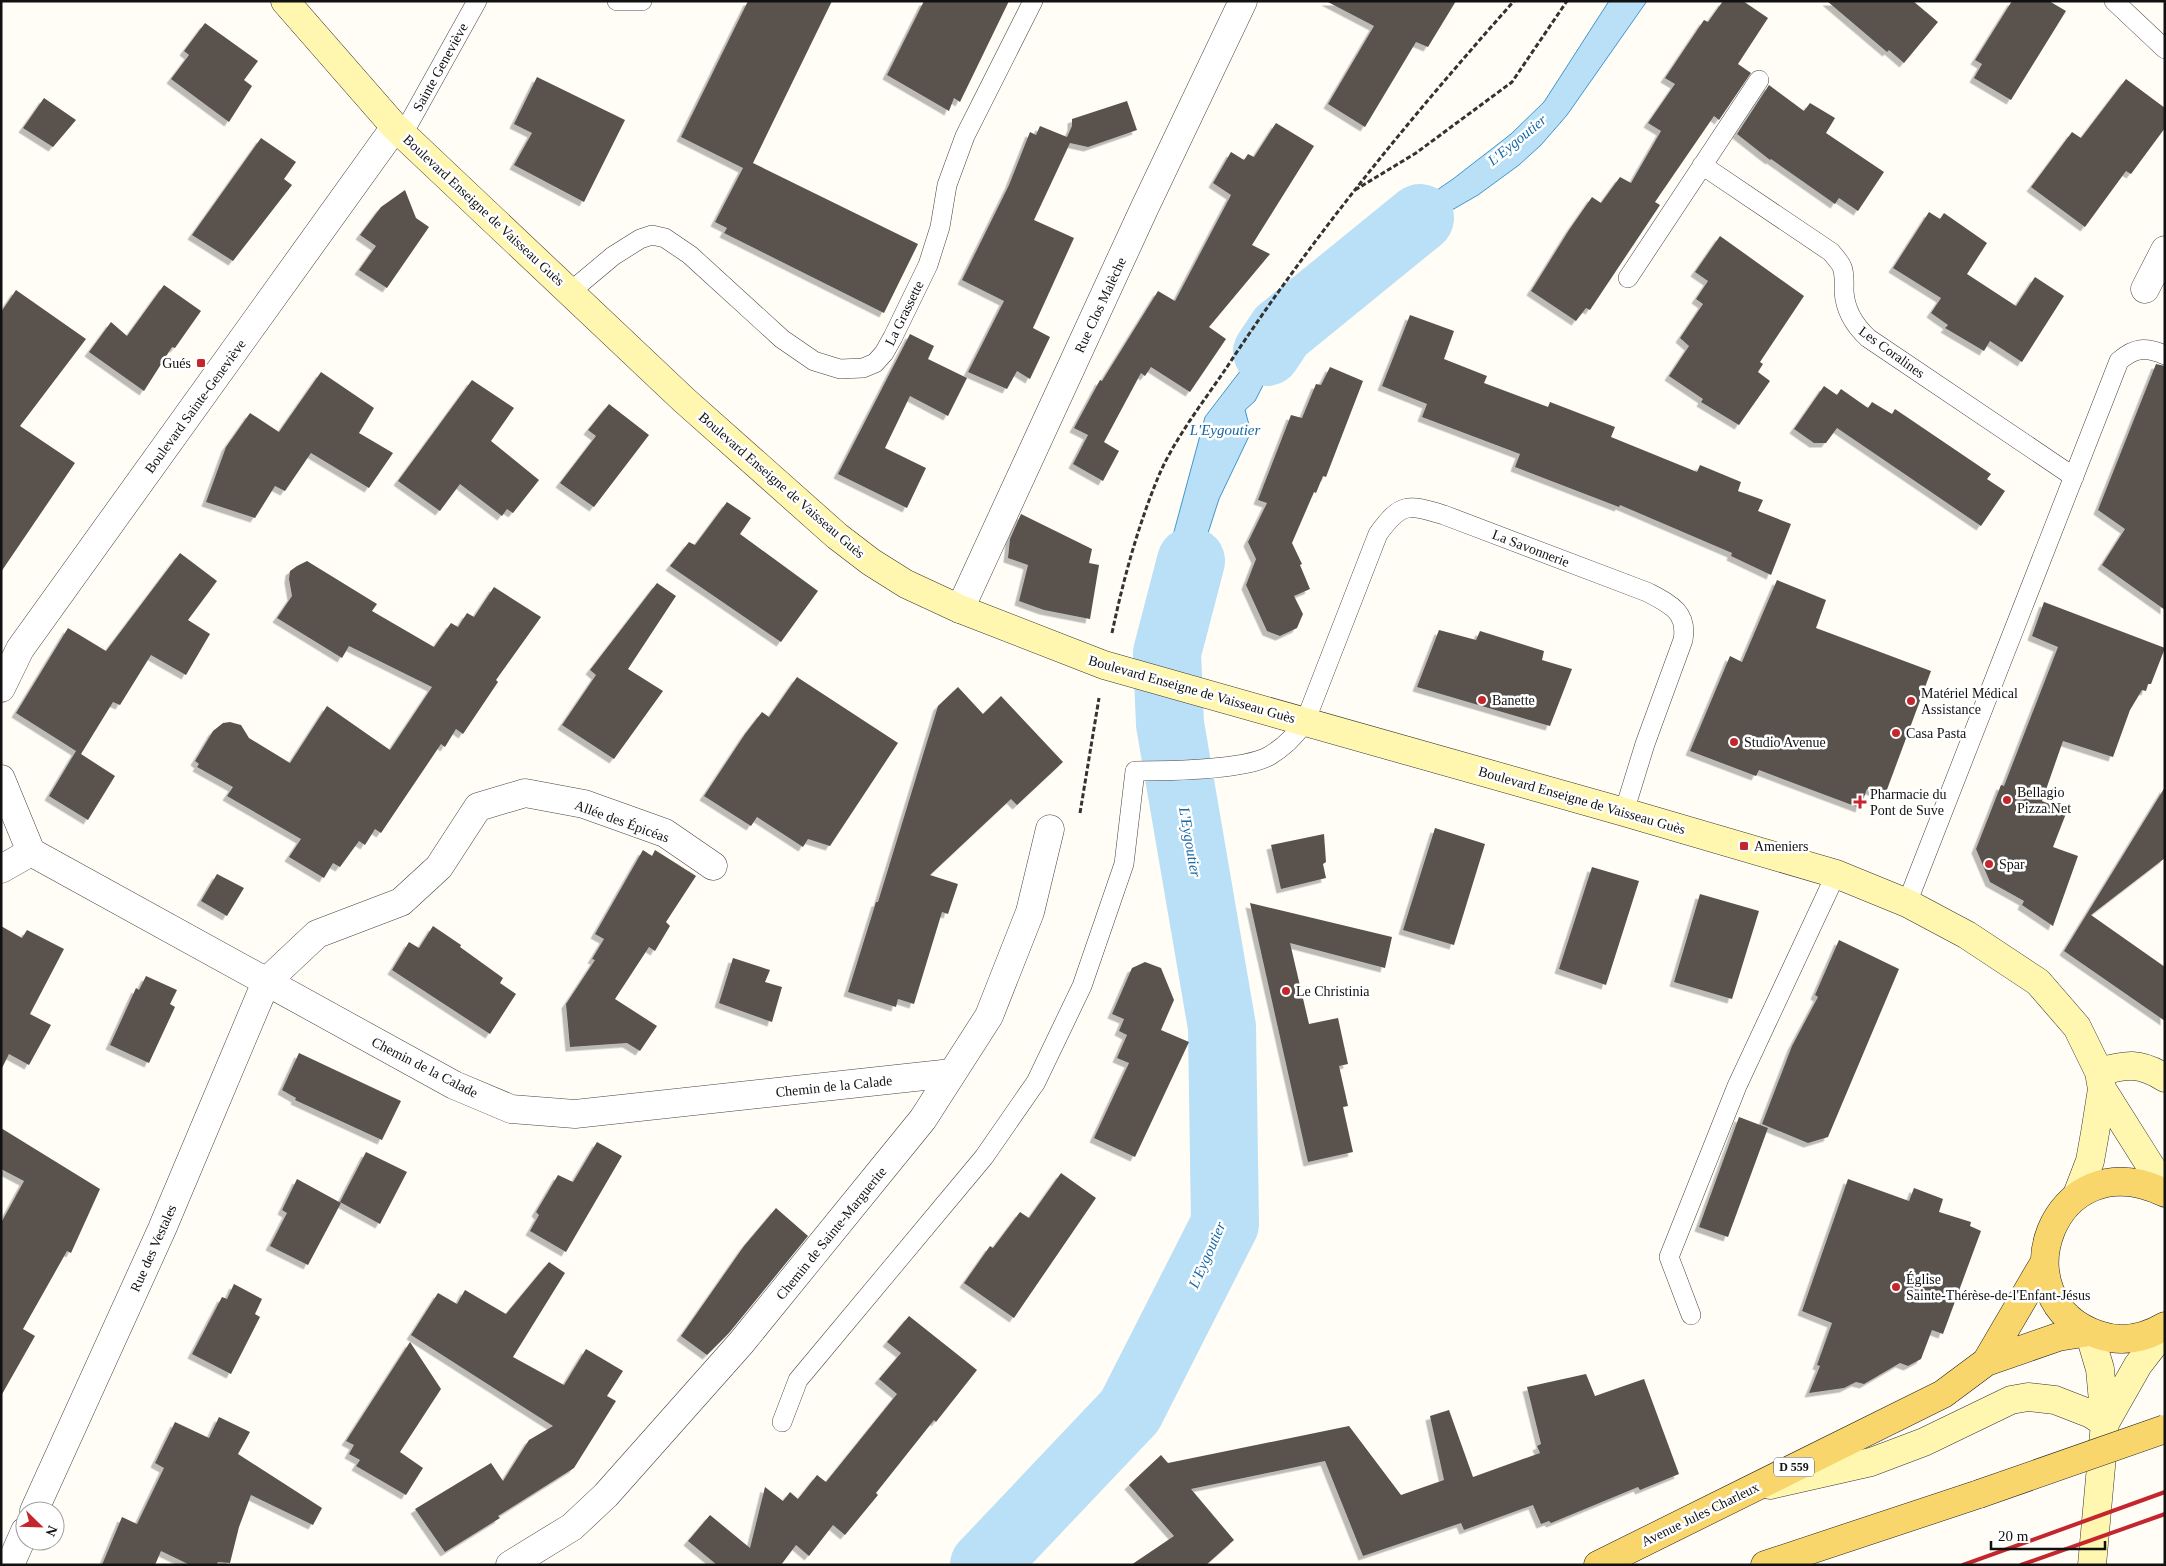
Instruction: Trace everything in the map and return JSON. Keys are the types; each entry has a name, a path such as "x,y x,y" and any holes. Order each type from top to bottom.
{"main road":[{"name":"Boulevard Enseigne de Vaisseau Guès","path":"285,1 399,130 684,400 837,536 871,562 906,584 960,609 1104,666 1624,812 1836,874 1907,903 1967,935 2038,982 2077,1027 2100,1080 2165,1189"},
{"path":"2077,1195 2090,1161 2100,1080 2124,1064 2153,1070 2165,1078"},
{"path":"2165,1194 2146,1184 2123,1181 2099,1184 2077,1195 2059,1214 2047,1237 2044,1263 2050,1291 2065,1315 2089,1332 2105,1337 2122,1339 2139,1338 2165,1328"},
{"name":"Avenue Jules Charleux","path":"1986,1362 2044,1263"},
{"path":"2105,1423 2138,1365 2165,1328"},
{"path":"2089,1332 2100,1369 2105,1423 2092,1565"},
{"name":"Avenue Jules Charleux","path":"1598,1565 1943,1394 1986,1362 2058,1338 2089,1332"},
{"path":"1747,1490 1871,1462 1924,1442 2011,1400 2028,1397 2055,1400 2091,1414 2105,1423"},
{"path":"1764,1565 1980,1494 2165,1429"}],"street":[{"name":"Rue Clos Malèche","path":"960,609 1144,209 1243,1"},
{"name":"Boulevard Sainte-Geneviève","path":"1,688 20,649 399,130"},
{"path":"2145,289 2165,250"},
{"path":"1,779 31,852 1,869"},
{"name":"Allée des Épicéas","path":"266,982 317,934 401,902 439,867 478,807 525,793 584,804 665,833 713,866"},
{"name":"Chemin de Sainte-Marguerite","path":"510,1565 572,1527 606,1495 742,1343 923,1119 992,1008 1030,912 1050,829"},
{"name":"Chemin de la Calade","path":"31,852 454,1085 510,1109 574,1114 952,1073"},
{"name":"Rue des Vestales","path":"39,1501 162,1229 266,982"},
{"path":"10,1565 16,1551"}],"lane":[{"name":"Sainte Geneviève","path":"399,130 476,1"},
{"path":"617,1 642,1"},
{"name":"La Grassette","path":"570,292 613,256 640,239 652,235 665,238 690,255 782,339 814,361 840,369 863,368 875,363 884,353 893,337 928,265 940,227 947,185 965,136 1034,1"},
{"path":"2114,1 2165,49"},
{"path":"1628,278 1759,80"},
{"name":"Les Coralines","path":"1702,165 1831,252 1842,266 1844,272 1844,292 1848,312 1858,328 1868,338 2074,477"},
{"path":"1907,903 2119,361 2133,350 2140,348 2165,355"},
{"name":"La Savonnerie","path":"1306,722 1378,534 1393,513 1406,507 1420,508 1647,592 1668,605 1682,617 1685,628 1683,640 1645,744 1624,812"},
{"path":"782,1422 798,1380 984,1157 1036,1082 1082,986 1124,864 1135,772 1242,764 1268,756 1292,739 1306,722"},
{"path":"1691,1315 1669,1257 1738,1086 1836,874"}],"path":[{"path":"1113,625 1126,571 1161,471 1177,443 1270,301 1352,191 1514,1"},
{"path":"1352,191 1416,153 1512,82 1567,1"}],"water":[{"name":"L'Eygoutier","path":"1609,1 1647,1 1567,115 1541,145 1519,165 1478,195 1405,237 1339,283 1288,336 1255,401 1245,410 1251,432 1219,499 1199,561 1189,602 1194,661 1148,647 1155,602 1205,417 1317,271 1352,240 1421,201 1453,179 1511,134 1544,102"}],"building":[{"path":"748,1 832,1 753,163 918,244 884,313 724,233 727,228 715,222 743,168 681,137"},
{"path":"924,1 1009,1 960,102 954,98 949,111 887,75"},
{"path":"1326,1 1456,1 1428,47 1416,42 1365,127 1328,104 1374,26"},
{"path":"1723,1 1743,1 1768,18 1738,64 1751,73 1719,120 1714,116 1655,202 1660,205 1590,310 1586,308 1576,321 1531,291 1592,197 1601,203 1620,177 1631,183 1661,131 1648,123 1675,84 1665,78 1704,20 1708,22"},
{"path":"1827,1 1913,1 1938,22 1904,63 1889,50 1887,52"},
{"path":"2012,1 2049,1 2066,11 2011,100 1974,78 1982,64 1975,60"},
{"path":"205,23 258,61 244,80 252,86 229,122 171,79 189,55 184,51"},
{"path":"537,77 625,120 584,202 514,165 532,133 514,124"},
{"path":"2126,79 2165,108 2165,128 2131,174 2126,171 2085,227 2031,187 2072,132 2081,138"},
{"path":"1769,85 1804,111 1810,103 1835,118 1826,133 1884,172 1858,211 1839,198 1835,204 1770,160 1737,134"},
{"path":"44,98 76,120 53,147 23,128"},
{"path":"1127,101 1137,130 1088,147 1070,143 1034,220 1074,238 1033,328 1050,337 1030,379 1017,371 1007,389 968,372 1004,301 962,280 1009,185 1030,132 1036,135 1040,126 1067,137 1072,126 1072,119"},
{"path":"1276,123 1314,146 1252,245 1270,254 1209,327 1226,339 1190,392 1151,367 1145,376 1141,373 1104,442 1119,451 1103,481 1073,464 1088,435 1074,428 1100,380 1102,381 1158,291 1175,301 1231,195 1213,183 1231,152 1244,160 1248,154 1254,157"},
{"path":"261,138 296,162 284,179 292,185 233,261 192,235"},
{"path":"405,190 416,218 429,227 387,288 359,270 376,246 360,235 381,207"},
{"path":"1929,212 1940,219 1944,213 1987,243 1967,274 2016,306 2035,277 2064,296 2022,362 1990,341 1984,351 1945,328 1948,325 1931,313 1941,298 1893,268"},
{"path":"1720,236 1804,296 1760,362 1763,364 1758,372 1770,381 1739,425 1701,402 1703,399 1669,376 1689,346 1680,338 1703,304 1696,299 1708,281 1695,272"},
{"path":"164,285 201,311 175,348 172,347 144,391 89,352 111,322 127,336"},
{"path":"16,290 86,339 20,426 75,463 1,572 1,312"},
{"path":"1410,315 1454,331 1444,359 1487,376 1484,383 1548,407 1550,402 1615,427 1611,437 1697,472 1700,465 1741,482 1738,491 1763,500 1758,511 1791,524 1771,575 1731,556 1732,553 1620,505 1619,507 1515,467 1520,454 1422,417 1427,404 1382,386"},
{"path":"910,334 934,346 928,359 967,378 948,416 910,396 885,448 926,468 907,508 838,474"},
{"path":"2156,364 2165,366 2165,610 2102,565 2125,529 2098,510"},
{"path":"1330,367 1363,381 1326,477 1323,476 1316,493 1314,492 1292,543 1302,564 1300,565 1310,589 1294,596 1303,614 1297,628 1280,636 1267,631 1246,585 1256,559 1248,542 1267,503 1258,500 1291,415 1302,418 1316,384 1321,385"},
{"path":"321,372 374,408 359,433 393,453 369,488 311,453 285,491 275,486 255,518 206,502 226,447 250,413 279,432"},
{"path":"472,380 514,408 491,441 539,480 513,513 507,509 502,516 460,484 440,511 398,481"},
{"path":"1824,386 1837,395 1841,389 1868,408 1872,402 1892,414 1895,409 1991,474 1987,479 2005,491 1981,526 1837,428 1826,443 1814,443 1794,429"},
{"path":"609,404 649,435 594,507 560,483 596,436 588,430"},
{"path":"727,502 751,518 740,534 818,591 781,642 670,566 689,542 695,545"},
{"path":"1021,514 1092,549 1089,563 1099,565 1090,619 1044,610 1019,601 1028,565 1008,558 1010,539"},
{"path":"180,553 217,581 188,620 210,634 186,675 151,655 120,705 113,702 81,754 115,776 88,820 49,796 76,751 16,713 68,628 106,651"},
{"path":"307,561 377,604 372,611 434,647 451,623 458,627 467,613 474,617 494,587 541,617 496,680 498,682 463,734 456,729 445,747 441,744 381,833 375,829 365,845 359,841 340,867 333,863 324,878 289,857 301,839 227,796 233,787 197,767 199,764 195,761 213,731 223,723 230,722 241,725 249,738 290,763 327,706 390,750 432,687 349,646 342,658 277,618 292,596 289,579 290,571"},
{"path":"1777,580 1826,600 1816,628 1931,671 1885,795 1867,789 1860,808 1759,770 1756,776 1690,751 1730,656 1742,662"},
{"path":"657,583 676,596 628,669 663,691 614,759 562,725 596,675 590,670"},
{"path":"2044,602 2165,648 2151,684 2148,684 2146,691 2142,690 2130,710 2113,757 2063,741 2042,801 2067,811 2053,847 2078,856 2053,926 2022,905 2024,901 1990,882 1976,849 2001,785 2004,786 2058,647 2032,636"},
{"path":"1439,630 1476,640 1480,631 1544,651 1542,660 1572,669 1550,726 1417,687"},
{"path":"797,677 898,743 830,846 808,839 803,847 757,817 751,826 704,796 762,712 769,717"},
{"path":"958,687 983,714 1001,696 1063,762 1017,805 1011,799 930,875 958,884 948,914 942,912 914,1004 898,999 896,1007 848,992 876,902 878,902 938,706"},
{"path":"2165,787 2165,858 2091,915 2165,967 2165,1021 2064,951"},
{"path":"1435,828 1485,844 1454,945 1403,930"},
{"path":"1324,834 1326,862 1323,864 1326,878 1281,889 1271,845"},
{"path":"643,850 652,856 655,850 696,876 666,922 670,926 655,951 649,947 615,999 657,1026 640,1051 627,1043 570,1047 566,1004 595,960 592,959 604,939 595,934"},
{"path":"1592,867 1639,881 1606,985 1559,969"},
{"path":"217,874 244,888 227,916 201,901"},
{"path":"1700,894 1759,911 1732,999 1674,982"},
{"name":"Le Christinia","path":"1250,903 1392,937 1385,968 1290,943 1309,1024 1338,1018 1348,1064 1339,1066 1348,1106 1343,1107 1353,1152 1308,1162"},
{"path":"1,926 22,938 27,930 64,949 30,1014 51,1025 29,1065 9,1054 1,1070"},
{"path":"433,926 503,978 500,983 516,994 490,1034 392,970 409,942 419,948"},
{"path":"1839,940 1899,969 1828,1137 1808,1143 1762,1124 1792,1046 1818,997 1815,995"},
{"path":"733,958 770,970 765,982 782,987 772,1022 719,1003"},
{"path":"1145,962 1161,968 1174,1000 1161,1030 1189,1042 1135,1157 1094,1138 1129,1063 1117,1058 1127,1035 1119,1031 1124,1019 1112,1014 1132,968"},
{"path":"146,976 177,990 170,1004 175,1007 149,1063 110,1045 136,988 139,990"},
{"path":"299,1053 401,1101 382,1140 295,1100 296,1098 282,1090"},
{"path":"1739,1117 1768,1128 1728,1237 1699,1227"},
{"path":"1,1128 100,1189 71,1253 67,1251 23,1329 35,1336 1,1396 1,1223 24,1181 1,1169"},
{"path":"597,1142 622,1156 566,1252 530,1231 539,1215 536,1212 558,1175 573,1182"},
{"path":"366,1152 407,1172 380,1224 340,1202"},
{"path":"1061,1173 1096,1198 1014,1318 964,1283 990,1246 993,1248 1020,1212 1029,1218"},
{"path":"297,1179 341,1203 308,1265 270,1246 287,1213 282,1210"},
{"name":"Église Sainte-Thérèse-de-l'Enfant-Jésus","path":"1848,1179 1909,1201 1914,1188 1943,1199 1939,1212 1971,1222 1970,1226 1981,1231 1943,1334 1932,1330 1921,1359 1908,1366 1900,1363 1864,1384 1856,1382 1844,1388 1809,1393 1820,1366 1817,1365 1832,1323 1802,1311"},
{"path":"776,1208 808,1236 729,1333 707,1355 681,1336 744,1246"},
{"path":"549,1262 565,1273 513,1357 564,1385 586,1349 623,1371 607,1396 616,1401 574,1468 498,1516 500,1518 445,1552 415,1509 491,1463 503,1481 529,1440 553,1426 411,1335 438,1293 457,1304 465,1290 506,1314"},
{"path":"234,1284 262,1299 255,1314 260,1317 231,1374 192,1354 222,1297 227,1299"},
{"path":"909,1316 977,1370 936,1422 934,1420 876,1493 878,1495 845,1535 833,1525 809,1556 796,1545 781,1565 717,1565 688,1541 710,1515 750,1548 765,1487 783,1501 790,1492 798,1499 817,1475 826,1482 897,1394 879,1379 901,1353 887,1342"},
{"path":"410,1342 441,1389 400,1452 423,1468 406,1495 356,1466 360,1460 349,1454 354,1445 346,1441"},
{"path":"1586,1374 1595,1396 1644,1379 1679,1474 1640,1490 1638,1487 1551,1523 1549,1521 1541,1524 1533,1505 1464,1530 1461,1523 1363,1556 1325,1461 1191,1489 1234,1540 1206,1565 1131,1565 1174,1536 1129,1485 1161,1455 1168,1463 1349,1426 1401,1495 1444,1480 1430,1416 1449,1410 1473,1477 1540,1453 1537,1446 1541,1444 1527,1387"},
{"path":"219,1417 250,1432 238,1454 322,1508 313,1525 251,1495 239,1527 230,1563 218,1562 216,1565 190,1565 161,1551 155,1565 102,1565 122,1517 137,1524 164,1468 155,1463 175,1422 209,1438"}],"waterway":[{"name":"L'Eygoutier","path":"1267,352 1281,331 1420,218"},
{"name":"L'Eygoutier","path":"984,1565 1130,1411 1225,1224 1222,1027 1170,724 1167,653 1191,561"}],"railway":[{"path":"1963,1565 2165,1492"},
{"path":"2021,1565 2165,1514"}],"place":[{"name":"Gués","path":"201,363"},
{"name":"Banette","path":"1482,700"},
{"name":"Matériel Médical Assistance","path":"1911,701"},
{"name":"Casa Pasta","path":"1896,733"},
{"name":"Studio Avenue","path":"1734,742"},
{"name":"Bellagio Pizza.Net","path":"2007,800"},
{"name":"Pharmacie du Pont de Suve","path":"1860,802"},
{"name":"Ameniers","path":"1744,846"},
{"name":"Spar","path":"1989,864"},
{"name":"Le Christinia","path":"1286,991"},
{"name":"Église Sainte-Thérèse-de-l'Enfant-Jésus","path":"1896,1287"}]}
